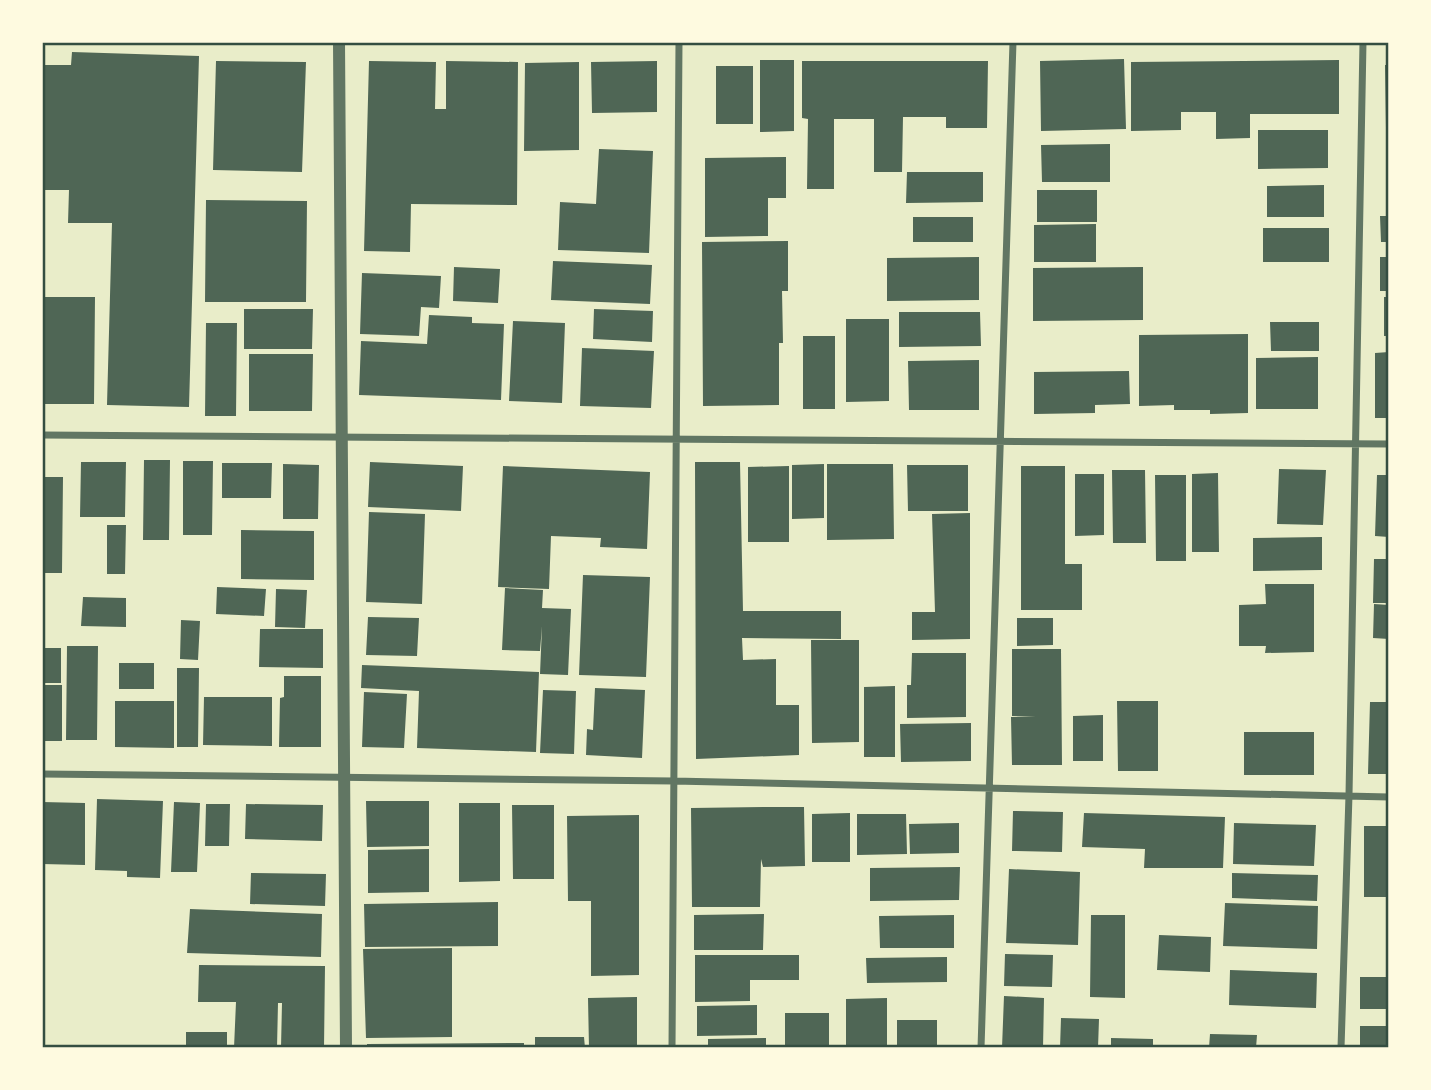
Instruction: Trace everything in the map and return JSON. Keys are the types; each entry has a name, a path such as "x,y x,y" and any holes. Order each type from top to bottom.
{"street":[{"path":"339,42 346,1048"},
{"path":"672,1048 679,42"},
{"path":"981,1048 1013,42"},
{"path":"1341,1048 1349,795 1363,42"},
{"path":"42,435 676,441 1389,443"},
{"path":"42,774 674,781 1389,797"}],"building":[{"path":"72,52 199,56 189,407 107,405 112,223 68,223 69,190 42,190 42,65 71,65"},
{"path":"1124,59 1126,129 1041,131 1040,61"},
{"path":"760,60 794,60 794,131 760,132"},
{"path":"1339,60 1339,114 1250,114 1250,138 1216,139 1216,112 1181,112 1181,130 1131,131 1131,62"},
{"path":"216,61 306,62 302,172 213,170"},
{"path":"369,61 436,62 435,109 446,109 446,61 518,62 517,205 411,204 410,252 364,251"},
{"path":"657,61 657,112 592,113 591,62"},
{"path":"802,61 988,61 987,128 946,128 946,117 903,117 902,172 874,172 874,119 834,119 834,189 807,189 808,119 802,118"},
{"path":"579,62 579,150 524,151 525,63"},
{"path":"1385,65 1389,65 1389,190 1387,190"},
{"path":"716,66 753,66 753,124 716,124"},
{"path":"1258,130 1328,130 1328,168 1258,169"},
{"path":"1110,144 1110,182 1042,182 1041,145"},
{"path":"599,149 653,151 649,253 558,250 560,202 596,204"},
{"path":"786,157 786,198 768,198 768,236 705,237 705,158"},
{"path":"907,172 983,172 983,202 906,203"},
{"path":"1324,185 1324,217 1267,217 1267,186"},
{"path":"1037,190 1097,190 1097,222 1037,222"},
{"path":"206,200 307,201 306,302 205,302"},
{"path":"1380,216 1389,216 1389,242 1381,242"},
{"path":"913,217 973,217 973,242 913,242"},
{"path":"1096,224 1096,262 1034,262 1034,225"},
{"path":"1263,228 1329,228 1329,262 1263,262"},
{"path":"788,241 788,291 782,291 783,343 779,343 779,405 703,406 702,242"},
{"path":"979,257 979,300 887,301 887,258"},
{"path":"1380,257 1389,257 1389,291 1380,291"},
{"path":"553,261 652,265 650,304 551,300"},
{"path":"454,267 500,269 498,303 453,301"},
{"path":"1143,267 1143,320 1033,321 1033,268"},
{"path":"362,273 441,276 439,308 421,307 419,336 360,334"},
{"path":"45,297 95,297 94,404 45,404"},
{"path":"1384,297 1389,297 1389,336 1384,336"},
{"path":"244,309 313,309 312,349 244,349"},
{"path":"594,309 653,311 652,342 593,339"},
{"path":"899,312 980,312 981,346 899,347"},
{"path":"429,315 472,317 472,323 504,324 501,400 359,395 361,341 427,344"},
{"path":"846,319 889,319 889,401 846,402"},
{"path":"513,321 565,323 562,403 509,401"},
{"path":"1270,322 1319,322 1319,351 1271,351"},
{"path":"206,323 237,323 236,416 205,416"},
{"path":"1248,334 1248,413 1210,414 1210,410 1174,410 1174,405 1139,406 1139,335"},
{"path":"803,336 835,336 835,409 803,409"},
{"path":"582,348 654,351 651,408 580,406"},
{"path":"1389,352 1389,418 1375,418 1375,353"},
{"path":"249,354 313,354 312,411 249,411"},
{"path":"1318,357 1318,409 1256,409 1256,358"},
{"path":"979,360 979,410 909,410 908,361"},
{"path":"1129,371 1130,404 1095,405 1095,413 1034,414 1034,372"},
{"path":"144,460 170,460 169,540 143,540"},
{"path":"183,461 213,461 212,535 183,535"},
{"path":"81,462 126,462 125,517 80,517"},
{"path":"370,462 463,466 461,511 368,507"},
{"path":"695,462 740,462 743,611 841,611 841,639 742,638 743,660 776,659 776,705 799,705 799,755 696,759"},
{"path":"222,463 272,463 271,498 222,498"},
{"path":"283,464 319,465 318,519 283,519"},
{"path":"824,464 824,518 792,519 792,465"},
{"path":"827,464 893,464 894,539 827,540"},
{"path":"907,465 968,465 968,511 908,511"},
{"path":"503,466 650,472 647,549 600,547 601,538 551,536 549,589 498,587"},
{"path":"789,466 789,542 748,542 748,467"},
{"path":"1021,466 1065,466 1065,564 1082,564 1082,610 1021,610"},
{"path":"1279,469 1326,470 1323,525 1277,524"},
{"path":"1112,470 1145,470 1146,543 1113,543"},
{"path":"1218,473 1219,552 1192,552 1192,474"},
{"path":"1075,474 1104,474 1104,535 1075,536"},
{"path":"1155,475 1186,475 1186,561 1156,561"},
{"path":"1377,475 1389,475 1389,537 1375,536"},
{"path":"42,477 63,477 62,573 42,573"},
{"path":"369,512 425,514 422,604 366,602"},
{"path":"970,513 970,639 912,640 912,612 935,612 932,514"},
{"path":"107,525 126,525 125,574 107,574"},
{"path":"241,530 314,531 314,580 241,579"},
{"path":"1322,537 1322,570 1253,571 1253,538"},
{"path":"1374,559 1389,559 1389,603 1373,603"},
{"path":"583,575 650,577 646,677 579,675"},
{"path":"1265,584 1314,584 1314,652 1265,653 1266,646 1239,646 1239,605 1266,604"},
{"path":"217,587 266,589 264,616 216,614"},
{"path":"505,588 543,590 542,608 571,609 568,675 540,674 542,626 540,651 502,650"},
{"path":"276,589 307,590 305,628 275,627"},
{"path":"83,597 126,598 126,627 81,626"},
{"path":"1374,604 1389,605 1389,639 1373,638"},
{"path":"368,617 419,618 417,656 366,655"},
{"path":"1017,618 1053,618 1053,645 1017,646"},
{"path":"181,620 200,621 198,660 180,659"},
{"path":"260,629 323,629 323,668 259,667"},
{"path":"811,640 859,640 859,742 812,743"},
{"path":"67,646 98,646 97,740 66,740"},
{"path":"42,648 61,648 61,683 42,683"},
{"path":"1012,649 1061,649 1062,765 1012,765 1011,717 1036,717 1012,716"},
{"path":"912,653 966,653 966,717 907,718 907,685 911,685"},
{"path":"119,663 154,663 154,689 119,689"},
{"path":"362,665 539,672 536,752 417,748 419,691 361,688"},
{"path":"177,668 199,668 198,747 177,747"},
{"path":"284,676 321,676 321,747 279,747 280,698 284,697"},
{"path":"42,685 62,685 62,741 42,741"},
{"path":"895,686 895,757 864,757 864,687"},
{"path":"595,688 645,690 642,758 586,755 587,729 593,730"},
{"path":"543,690 576,691 574,754 540,753"},
{"path":"364,692 407,694 404,748 362,747"},
{"path":"204,697 272,697 272,746 203,745"},
{"path":"115,701 174,701 174,748 115,747"},
{"path":"1117,701 1158,701 1158,771 1118,771"},
{"path":"1370,702 1389,702 1389,774 1368,774"},
{"path":"1103,715 1103,761 1073,761 1073,716"},
{"path":"971,723 971,761 901,762 900,724"},
{"path":"1244,732 1314,732 1314,775 1244,775"},
{"path":"97,799 163,801 160,878 127,877 127,871 95,870"},
{"path":"366,801 429,801 429,846 367,847"},
{"path":"42,802 85,803 85,865 42,864"},
{"path":"174,802 200,803 197,872 171,872"},
{"path":"459,803 500,803 500,881 459,882"},
{"path":"206,804 230,804 229,846 205,846"},
{"path":"246,804 323,805 322,841 245,839"},
{"path":"512,805 554,805 554,879 513,879"},
{"path":"804,807 805,866 763,867 761,859 760,907 692,907 691,808"},
{"path":"1013,811 1063,812 1062,852 1012,851"},
{"path":"850,813 850,862 812,862 812,814"},
{"path":"1084,813 1225,817 1223,868 1144,868 1145,849 1082,847"},
{"path":"857,814 906,814 907,854 857,855"},
{"path":"639,815 639,975 591,976 591,901 568,901 567,816"},
{"path":"959,823 959,853 910,854 909,824"},
{"path":"1234,823 1316,825 1314,866 1233,864"},
{"path":"1364,826 1389,826 1389,897 1364,897"},
{"path":"429,849 429,892 368,893 368,850"},
{"path":"960,867 959,900 870,901 870,868"},
{"path":"1009,869 1080,872 1078,945 1006,943"},
{"path":"251,873 326,874 325,906 250,904"},
{"path":"1232,873 1318,875 1317,901 1232,898"},
{"path":"498,902 498,946 365,947 364,904"},
{"path":"1225,903 1318,906 1317,949 1223,946"},
{"path":"190,909 322,914 321,957 187,953"},
{"path":"764,914 763,950 694,950 694,915"},
{"path":"954,915 954,948 880,948 879,916"},
{"path":"1091,915 1125,915 1125,998 1090,997"},
{"path":"1159,935 1211,937 1210,972 1157,970"},
{"path":"452,948 452,1037 366,1038 363,949"},
{"path":"1005,954 1053,955 1052,987 1004,986"},
{"path":"695,955 799,955 799,980 750,980 750,1001 695,1002"},
{"path":"947,957 947,982 867,983 866,958"},
{"path":"199,965 325,966 324,1048 281,1048 282,1003 278,1003 277,1048 234,1048 236,1002 198,1002"},
{"path":"1230,970 1317,973 1316,1008 1229,1005"},
{"path":"1360,977 1389,977 1389,1009 1360,1009"},
{"path":"1004,996 1044,998 1043,1048 1002,1048"},
{"path":"637,997 637,1048 589,1048 588,998"},
{"path":"887,998 887,1048 846,1048 846,999"},
{"path":"757,1005 757,1035 697,1036 697,1006"},
{"path":"785,1013 829,1013 829,1048 785,1048"},
{"path":"1061,1018 1099,1019 1098,1048 1060,1048"},
{"path":"897,1020 937,1020 937,1048 897,1048"},
{"path":"1360,1026 1389,1026 1389,1048 1360,1048"},
{"path":"186,1032 227,1032 227,1048 153,1048 153,1045 186,1045"},
{"path":"1210,1034 1257,1035 1256,1048 1209,1048"},
{"path":"535,1037 584,1037 585,1048 535,1048"},
{"path":"766,1038 766,1048 708,1048 708,1039"},
{"path":"1111,1038 1153,1039 1153,1048 1111,1048"},
{"path":"524,1043 524,1048 367,1048 367,1044"}]}
